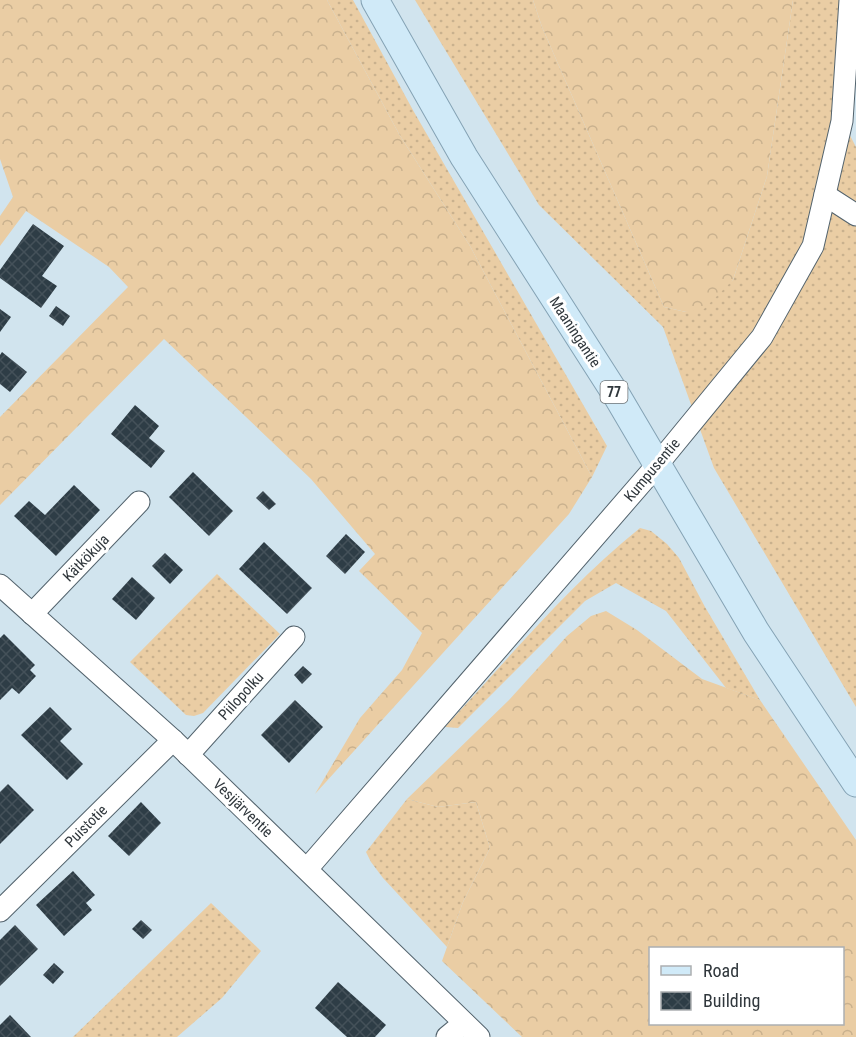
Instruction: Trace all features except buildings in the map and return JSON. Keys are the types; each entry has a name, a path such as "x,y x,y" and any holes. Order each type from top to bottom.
{"main road":[{"name":"Maaningantie","path":"375,0 464,157 617,396 756,632 856,783"}],"street":[{"name":"Kumpusentie","path":"307,869 657,465 762,337 813,246 842,121 850,0"},
{"path":"825,195 856,215"},
{"name":"Kätkökuja","path":"32,614 139,502"},
{"name":"Vesijärventie","path":"3,594 32,614 180,748 471,1030"},
{"name":"Piilopolku","path":"180,748 294,637"},
{"name":"Puistotie","path":"0,911 180,748"},
{"path":"447,1037 471,1030"}],"green space":[{"path":"0,0 327,0 399,134 470,246 592,477 569,514 315,794 360,718 402,670 422,633 359,571 375,554 311,479 164,339 0,505 0,417 128,287 109,267 26,211 0,246 0,216 13,197 0,159"},
{"path":"327,0 353,0 414,112 607,446 592,477 470,246 399,134"},
{"path":"415,0 533,0 542,27 664,307 686,312 733,280 767,176 793,0 850,0 842,120 856,147 856,707 714,468 663,327 539,205"},
{"path":"533,0 793,0 767,176 733,280 704,309 686,312 664,307 542,27"},
{"path":"640,528 651,531 679,558 760,700 726,688 666,611 616,583 585,601 458,728 445,727 563,599"},
{"path":"217,574 280,634 203,713 194,716 186,715 130,662"},
{"path":"606,611 637,630 702,679 760,700 856,840 856,1037 522,1037 442,961 463,902 490,848 476,802 438,807 407,799 509,700 567,636 591,616"},
{"path":"407,799 438,807 476,802 490,848 463,902 447,947 383,878 366,852"},
{"path":"211,903 261,951 222,998 177,1037 73,1037"}]}
